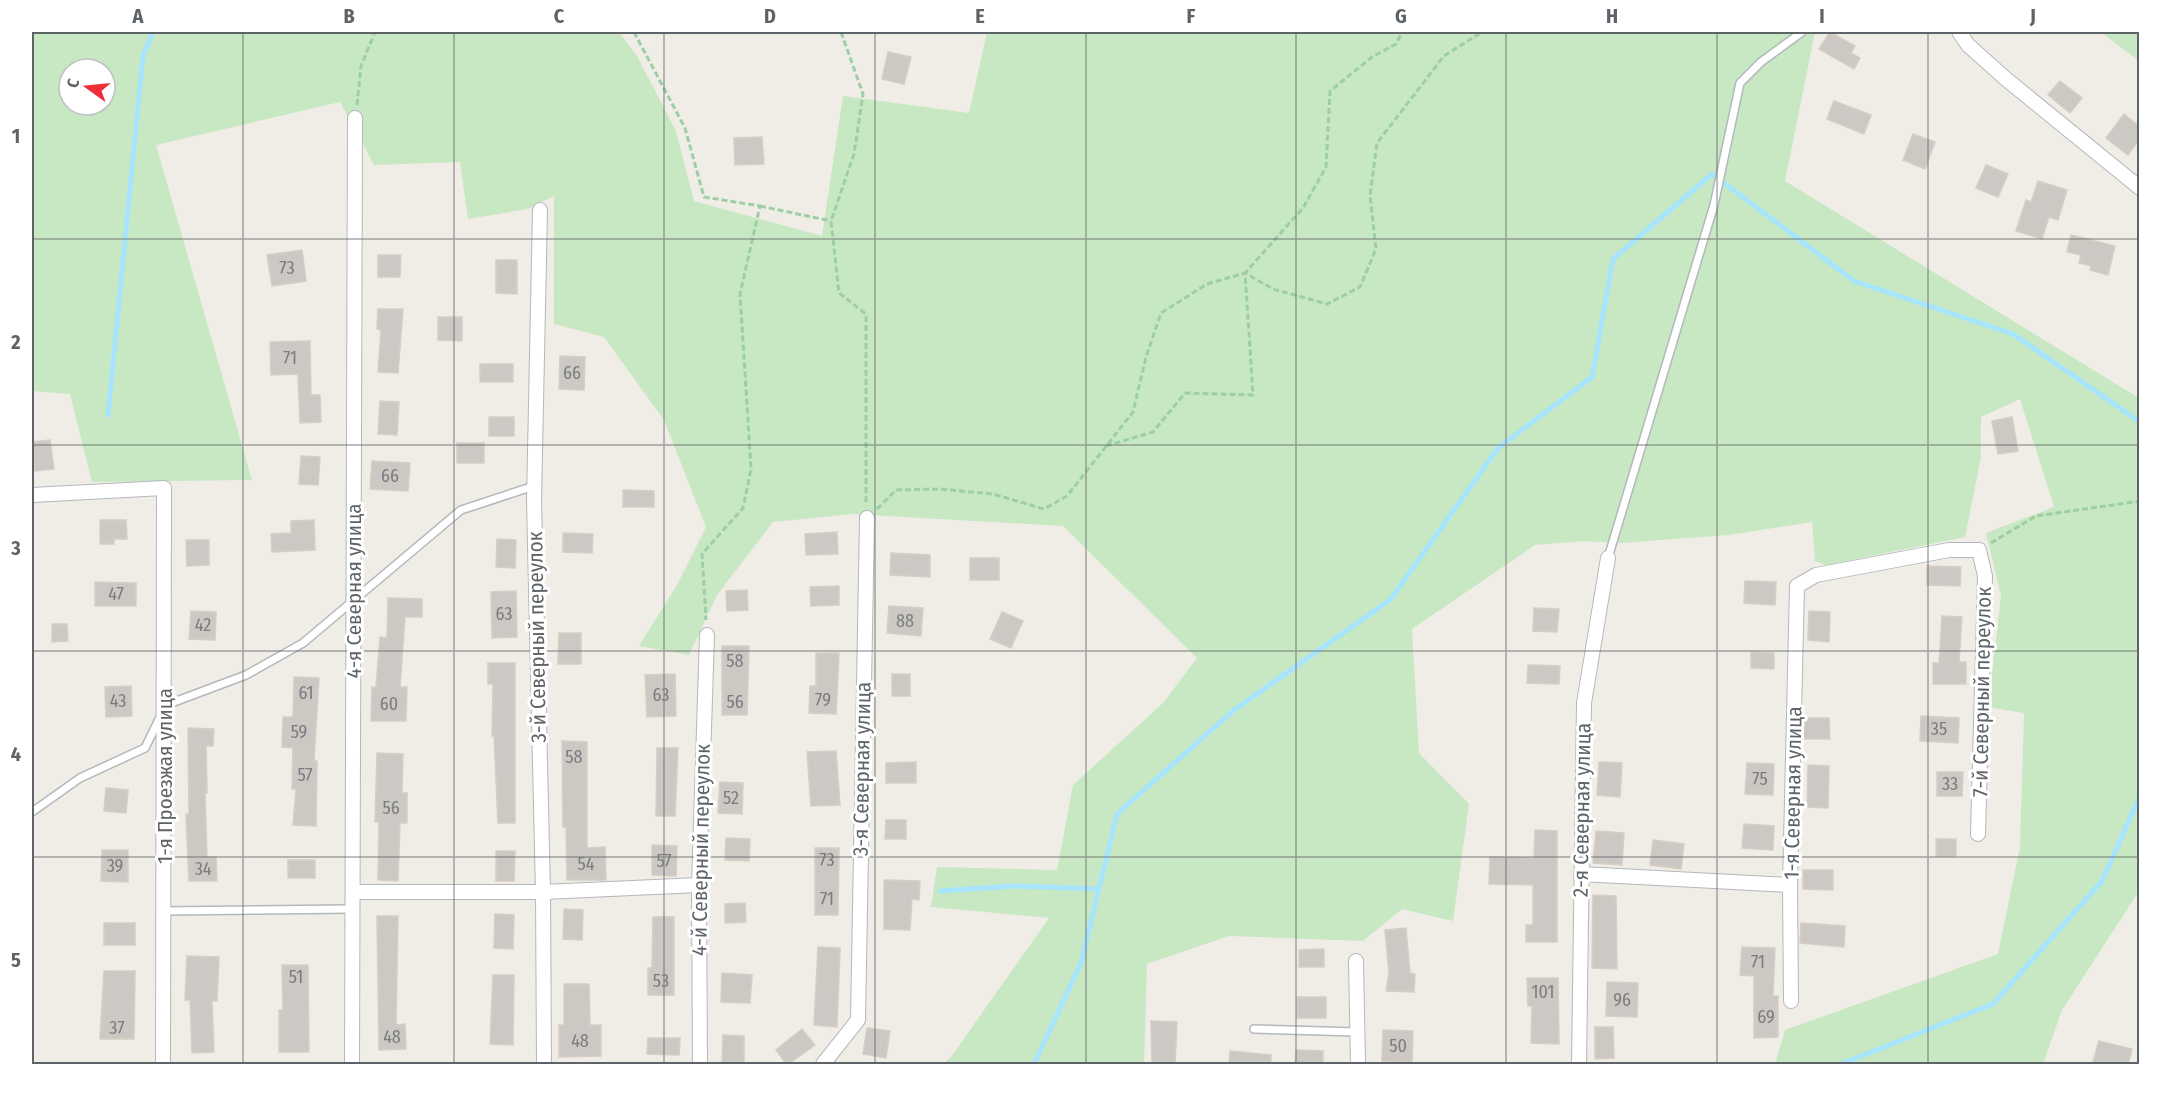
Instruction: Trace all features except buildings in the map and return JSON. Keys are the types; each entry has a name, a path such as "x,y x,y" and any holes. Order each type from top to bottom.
{"street":[{"path":"1959,32 1968,45 2007,80 2139,188"},
{"name":"4-я Северная улица","path":"352,1065 356,118"},
{"name":"3-й Северный переулок","path":"540,210 534,486 543,892 544,1065"},
{"name":"1-я Проезжая улица","path":"32,495 164,488 166,705 164,1065"},
{"name":"3-я Северная улица","path":"823,1065 858,1020 867,518"},
{"name":"1-я Северная улица","path":"1791,1001 1790,885 1797,586 1816,575 1948,550 1978,550"},
{"name":"7-й Северный переулок","path":"1978,550 1985,576 1978,834"},
{"name":"2-я Северная улица","path":"1579,1065 1584,703 1608,558"},
{"name":"4-й Северный переулок","path":"700,1065 699,885 707,635"},
{"path":"1581,874 1790,885"},
{"path":"353,892 543,892 699,885"},
{"path":"1356,961 1358,1065"}],"lane":[{"path":"1608,558 1714,205 1740,83 1761,62 1802,32"},
{"path":"32,812 80,778 145,748 166,705 246,675 303,643 461,510 534,486"},
{"path":"164,911 353,909"},
{"path":"1254,1029 1357,1032"}],"path":[{"path":"356,118 361,66 375,32"},
{"path":"634,32 685,128 704,197 831,221"},
{"path":"841,32 863,94 854,154 831,221 839,293 866,314 867,518"},
{"path":"867,518 896,490 939,489 993,494 1044,509 1067,496 1133,412 1146,357 1161,313 1207,284 1245,273 1304,208 1326,168 1329,91 1372,57 1396,44 1402,32"},
{"path":"1245,273 1273,289 1327,303 1360,288 1376,249 1370,195 1377,143 1444,56 1482,32"},
{"path":"707,635 702,555 743,508 750,469 741,294 760,206"},
{"path":"1106,446 1153,432 1185,393 1253,395 1245,273"},
{"path":"1978,550 2036,516 2139,501"}],"green space":[{"path":"32,32 619,32 637,56 676,131 694,201 822,236 843,96 969,113 987,32 1815,32 1785,181 2139,398 2139,891 2062,1010 2043,1064 1775,1064 1785,1030 1998,954 2020,847 2024,713 1988,707 2001,596 1986,533 2054,507 2020,399 1981,417 1981,457 1965,537 1826,565 1815,561 1812,522 1728,535 1621,543 1584,541 1535,545 1412,629 1419,753 1469,804 1453,921 1402,909 1363,941 1229,936 1147,964 1144,1064 943,1064 951,1057 1049,918 931,907 937,867 1057,870 1073,785 1163,703 1197,658 1063,526 853,514 773,522 717,595 689,655 639,646 677,585 706,527 664,420 604,337 554,324 554,196 528,209 468,219 460,162 374,165 340,102 156,145 252,480 92,482 70,394 32,391"},
{"path":"2101,32 2139,32 2139,61"}],"waterway":[{"path":"108,415 143,56 153,32"},
{"path":"1034,1064 1081,963 1117,814 1234,710 1390,600 1498,448 1592,377 1613,259 1712,174 1854,281 2013,334 2140,422"},
{"path":"1841,1064 1993,1004 2102,881 2140,796"},
{"path":"941,891 1013,886 1099,889"}]}
